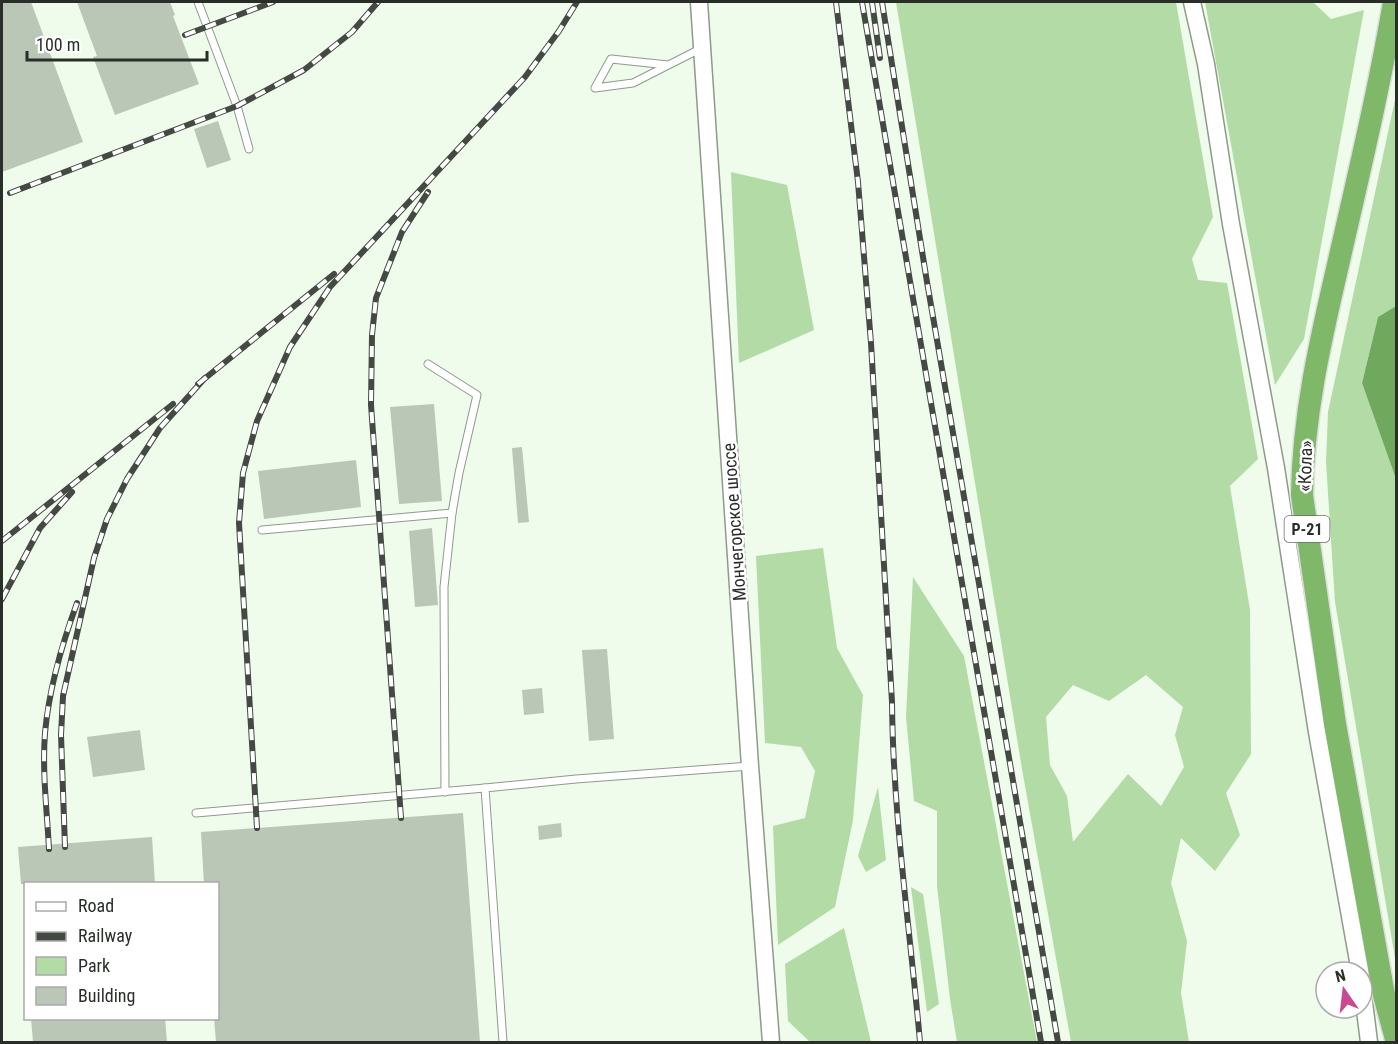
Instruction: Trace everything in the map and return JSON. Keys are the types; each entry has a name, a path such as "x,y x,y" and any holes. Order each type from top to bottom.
{"highway":[{"name":"«Кола»","path":"1394,2 1383,64 1313,377 1303,461 1302,495 1337,735 1384,996 1396,1039"}],"street":[{"name":"Мончегорское шоссе","path":"699,2 750,766 771,1042"},
{"path":"1194,8 1206,64 1231,224 1276,468 1317,732 1358,960"},
{"path":"1367,1020 1370,1042"}],"lane":[{"path":"198,2 237,106 249,149"},
{"path":"668,65 611,59 595,88 633,83 702,48"},
{"path":"428,364 477,395 452,513 444,587 445,792"},
{"path":"262,530 452,513"},
{"path":"196,813 750,766"},
{"path":"485,788 503,1042"}],"green space":[{"path":"896,2 1176,2 1213,217 1192,259 1198,280 1227,283 1258,459 1230,486 1250,610 1251,754 1226,793 1240,835 1215,871 1181,838 1171,883 1187,941 1181,993 1189,1042 1071,1042 1022,769","holes":["1146,675 1183,707 1175,735 1184,767 1161,806 1128,774 1073,842 1067,796 1050,765 1046,717 1073,685 1109,701"]},
{"path":"1205,2 1313,2 1331,19 1364,10 1304,339 1275,385"},
{"path":"1396,95 1396,306 1378,317 1362,383 1396,479 1396,964 1335,602 1326,462 1328,412"},
{"path":"731,172 787,185 814,330 739,363"},
{"path":"823,548 837,648 863,695 853,820 835,907 778,945 773,826 805,818 815,771 801,747 765,743 756,556"},
{"path":"913,577 964,656 1037,1042 957,1042 937,886 937,811 914,801 906,717"},
{"path":"878,787 886,860 866,872 858,856"},
{"path":"911,887 923,894 939,1004 927,1012"},
{"path":"844,928 871,1042 810,1042 788,1021 785,964"}],"shaded area":[{"path":"1396,306 1396,479 1362,383 1378,317"}],"building":[{"path":"2,2 31,2 83,142 2,172"},
{"path":"77,2 170,2 175,15 173,16 199,84 115,115 93,57 97,56"},
{"path":"218,121 231,160 207,168 194,129"},
{"path":"434,404 442,501 399,504 390,407"},
{"path":"522,447 529,522 518,523 512,448"},
{"path":"356,460 361,507 264,519 258,471"},
{"path":"432,528 438,605 415,607 409,531"},
{"path":"607,649 614,739 589,741 582,650"},
{"path":"542,688 544,713 524,715 522,690"},
{"path":"140,730 145,770 93,777 87,737"},
{"path":"463,813 480,1042 216,1042 214,1020 219,1020 219,882 204,882 201,832"},
{"path":"561,823 562,837 539,840 538,826"},
{"path":"152,837 155,882 24,882 21,884 18,847"},
{"path":"31,1020 165,1020 167,1042 33,1042"}],"railway":[{"path":"185,35 273,2"},
{"path":"10,193 237,106 304,70 352,32 378,2"},
{"path":"257,828 239,523 243,473 257,421 290,347 330,287 525,77 577,2"},
{"path":"836,2 858,182 871,343 895,787 920,1042"},
{"path":"862,2 1041,1042"},
{"path":"872,2 880,58"},
{"path":"882,2 927,282 1058,1042"},
{"path":"401,818 371,405 372,335 376,298 402,232 428,192"},
{"path":"198,384 334,274"},
{"path":"65,847 61,735 63,696 94,558 107,519 127,479 160,428 205,378"},
{"path":"2,541 173,404"},
{"path":"2,599 40,528 72,492"},
{"path":"49,849 45,791 45,733 57,666 77,603"}]}
